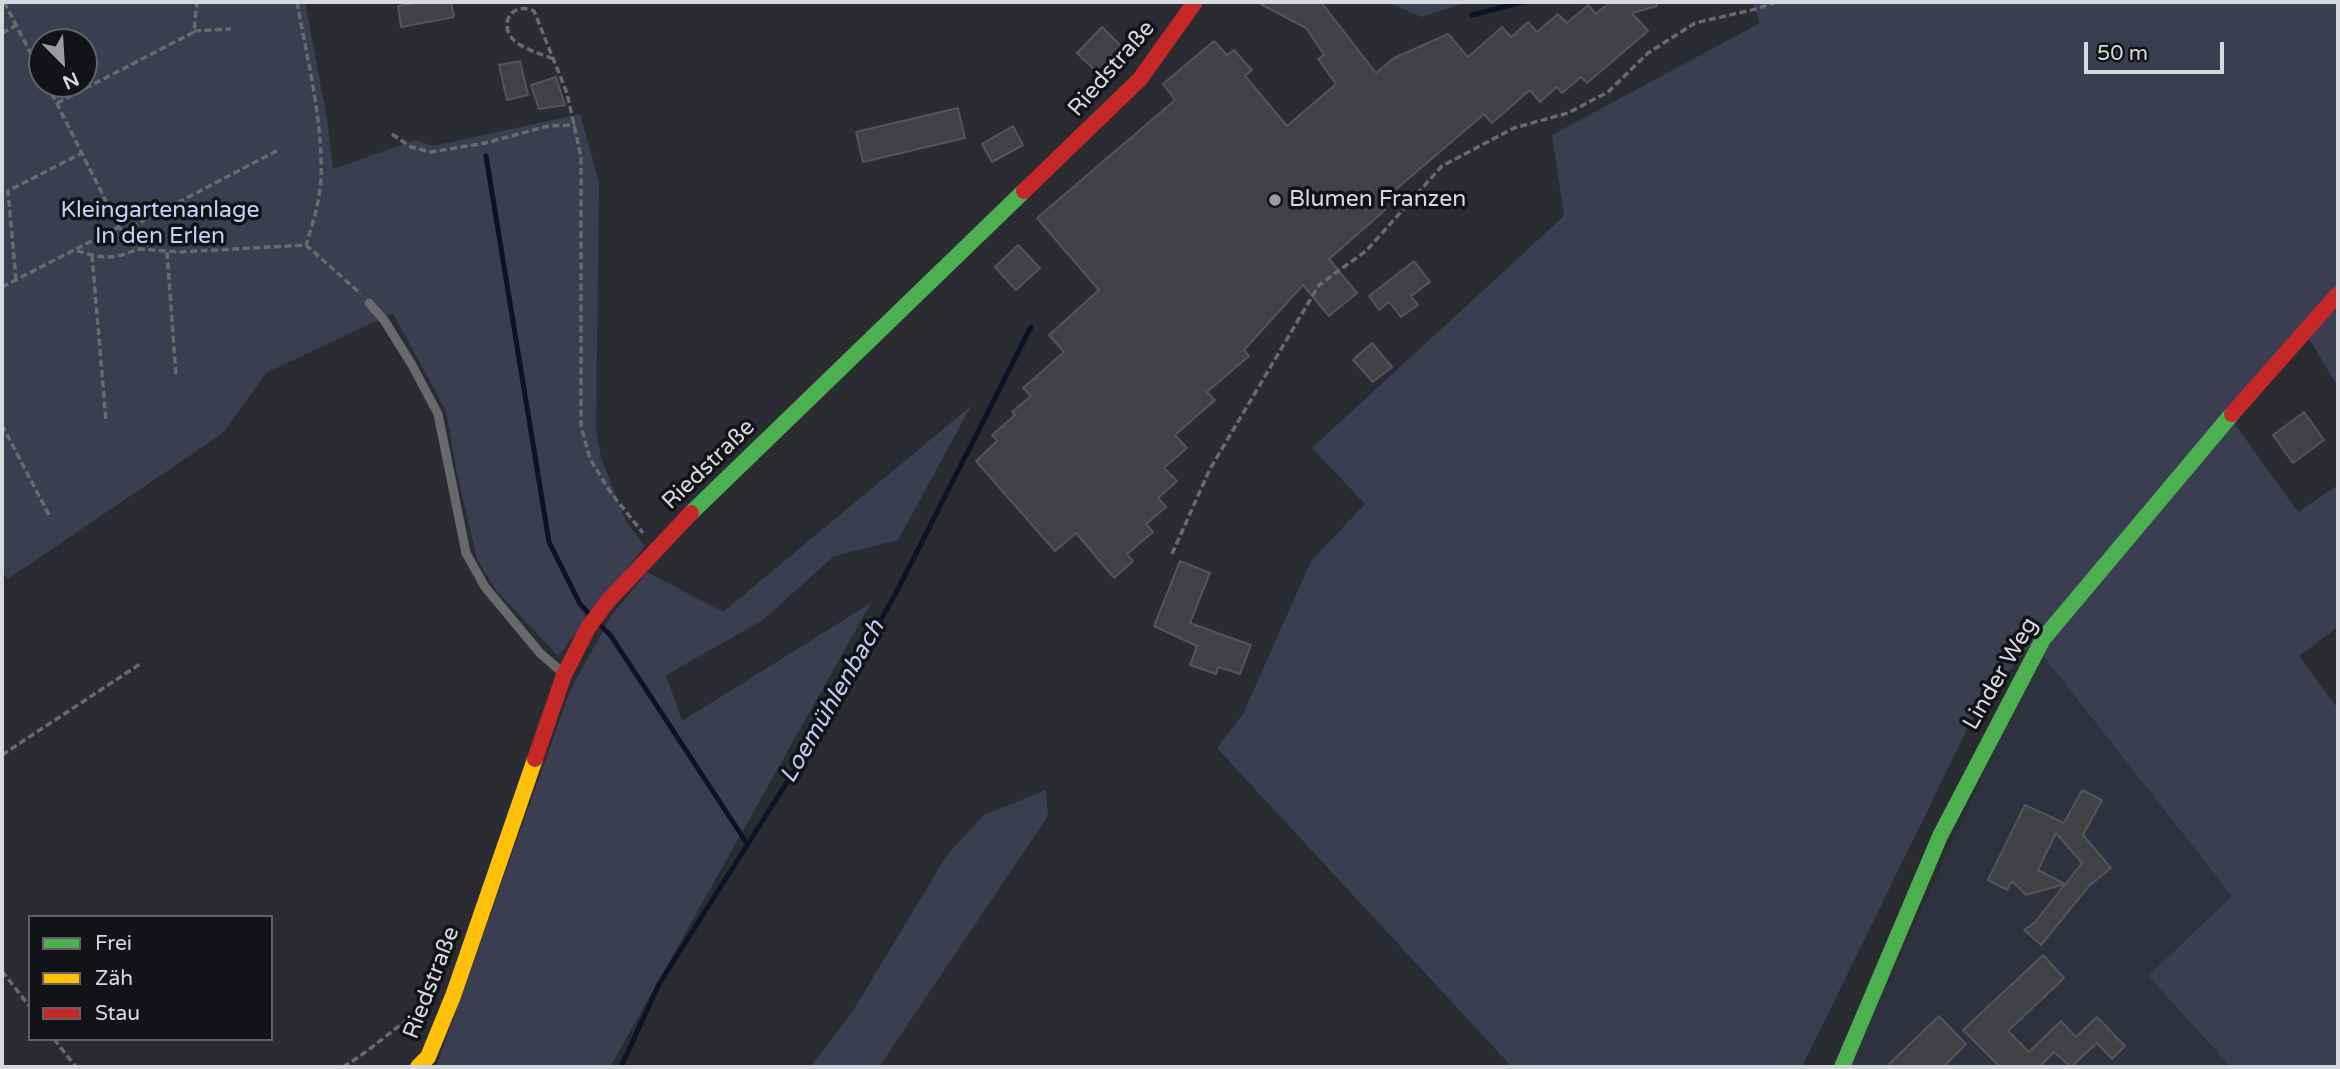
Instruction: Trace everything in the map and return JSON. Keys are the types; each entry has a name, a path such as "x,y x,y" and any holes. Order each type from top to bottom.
{"street":[{"name":"Riedstraße","path":"418,1067 428,1057 447,1012 564,675 588,628 601,610 656,549 1098,122 1140,79 1195,2"},
{"name":"Linder Weg","path":"1842,1067 1940,836 2043,639 2229,417 2338,294"}],"lane":[{"path":"369,303 384,320 412,365 438,414 466,552 485,587 540,653 564,675"}],"path":[{"path":"4,2 28,48"},
{"path":"194,31 197,2"},
{"path":"297,2 320,146 321,179 306,246"},
{"path":"1172,554 1210,469 1319,285 1366,251 1442,166 1514,128 1568,113 1608,92 1648,52 1695,23 1776,2"},
{"path":"553,59 511,37 506,26 506,18 510,13 520,7 534,11 567,93 581,157 581,426 590,459 611,493 656,549"},
{"path":"2,33 16,25"},
{"path":"57,103 194,31 231,29"},
{"path":"54,98 121,229 138,249"},
{"path":"392,134 411,147 430,152 485,143 548,126 575,125"},
{"path":"2,287 278,150"},
{"path":"16,280 8,191 82,153"},
{"path":"74,250 106,259 120,257 138,249 167,252 306,246 355,287 369,303"},
{"path":"167,252 176,376"},
{"path":"92,255 106,421"},
{"path":"2,425 49,515"},
{"path":"2,755 140,664"},
{"path":"2,971 28,1004"},
{"path":"343,1067 368,1052 388,1032 418,1012 433,1009 447,1012"},
{"path":"56,1041 76,1067"}],"shaded area":[{"path":"2040,652 2233,896 2148,976 2231,1067 1849,1067"}],"green space":[{"name":"Kleingartenanlage In den Erlen","path":"2,2 305,2 327,119 333,169 415,140 433,146 580,114 599,182 596,431 601,457 626,522 645,546 558,656 495,589 477,559 446,411 393,313 266,373 223,433 8,579 2,572"},
{"path":"1387,2 1468,2 1422,17"},
{"path":"1752,2 2338,2 2338,289 2229,416 2298,512 2338,485 2338,627 2299,656 2338,709 2338,1067 2231,1067 2148,976 2232,896 2037,648 2218,429 1978,707 1802,1067 1512,1067 1217,748 1243,714 1311,561 1365,504 1312,448 1564,216 1552,135 1760,23"},
{"path":"2338,294 2338,387 2305,332"},
{"path":"971,406 898,540 834,556 763,620 666,675 682,721 871,603 610,1067 436,1067 570,691 611,616 647,572 723,612"},
{"path":"1046,790 1048,816 879,1067 810,1067 851,1014 947,855 984,815"}],"building":[{"path":"421,2 451,2 454,17 401,27 398,6"},
{"path":"1257,2 1321,2 1376,73 1394,58 1448,34 1468,57 1502,27 1511,37 1528,22 1537,32 1558,14 1567,23 1588,5 1596,14 1610,2 1657,2 1657,6 1632,13 1648,31 1587,83 1581,77 1562,93 1557,87 1540,102 1530,90 1492,123 1484,114 1380,203 1385,210 1329,259 1357,293 1329,316 1303,285 1244,350 1249,356 1207,392 1215,400 1175,435 1187,448 1164,468 1177,481 1158,498 1166,507 1146,524 1153,532 1127,554 1133,561 1114,578 1076,533 1055,551 976,461 997,441 992,435 1015,415 1012,412 1031,396 1023,388 1064,352 1049,335 1099,290 1037,218 1175,100 1163,84 1214,41 1227,55 1234,50 1252,70 1245,76 1287,126 1336,84 1318,59 1324,55 1306,28"},
{"path":"1102,27 1128,53 1103,78 1077,53"},
{"path":"520,61 528,95 507,100 499,65"},
{"path":"556,77 565,105 539,109 531,85"},
{"path":"958,108 965,138 863,162 856,132"},
{"path":"1013,126 1023,145 992,162 982,144"},
{"path":"1018,245 1040,268 1016,290 995,267"},
{"path":"1414,261 1430,282 1411,296 1418,305 1401,317 1389,302 1379,310 1369,296"},
{"path":"1372,343 1392,367 1373,382 1353,360"},
{"path":"2304,412 2324,440 2293,463 2273,435"},
{"path":"1180,561 1210,573 1190,623 1251,645 1240,674 1218,667 1216,674 1190,665 1197,646 1154,626"},
{"path":"2082,790 2102,800 2083,835 2111,868 2089,886 2041,945 2024,930 2035,922 2082,863 2056,833 2038,870 2065,884 2026,895 2012,881 2007,890 1988,880 2025,805 2064,823"},
{"path":"2043,955 2064,978 2008,1031 2029,1052 2061,1021 2076,1037 2097,1017 2125,1046 2112,1059 2097,1043 2071,1067 2054,1052 2041,1065 2044,1067 2000,1067 1963,1030"},
{"path":"1939,1016 1966,1044 1943,1067 1886,1067"}],"waterway":[{"name":"Loemühlenbach","path":"1472,15 1522,2"},
{"path":"486,156 549,542 580,604 591,616"},
{"name":"Loemühlenbach","path":"621,1067 659,984 817,735 897,591 1031,327"},
{"path":"600,625 611,636 748,845"}],"traffic: fast":[{"path":"691,513 1024,191"},
{"path":"1842,1067 1940,836 2043,639 2232,414"}],"traffic: slow":[{"path":"418,1067 428,1057 453,996 535,759"}],"traffic: jam":[{"path":"1024,191 1140,79 1195,2"},
{"path":"2232,414 2338,294"},
{"path":"535,759 564,675 588,628 607,602 691,513"}],"place":[{"name":"Blumen Franzen","path":"1275,200"}]}
